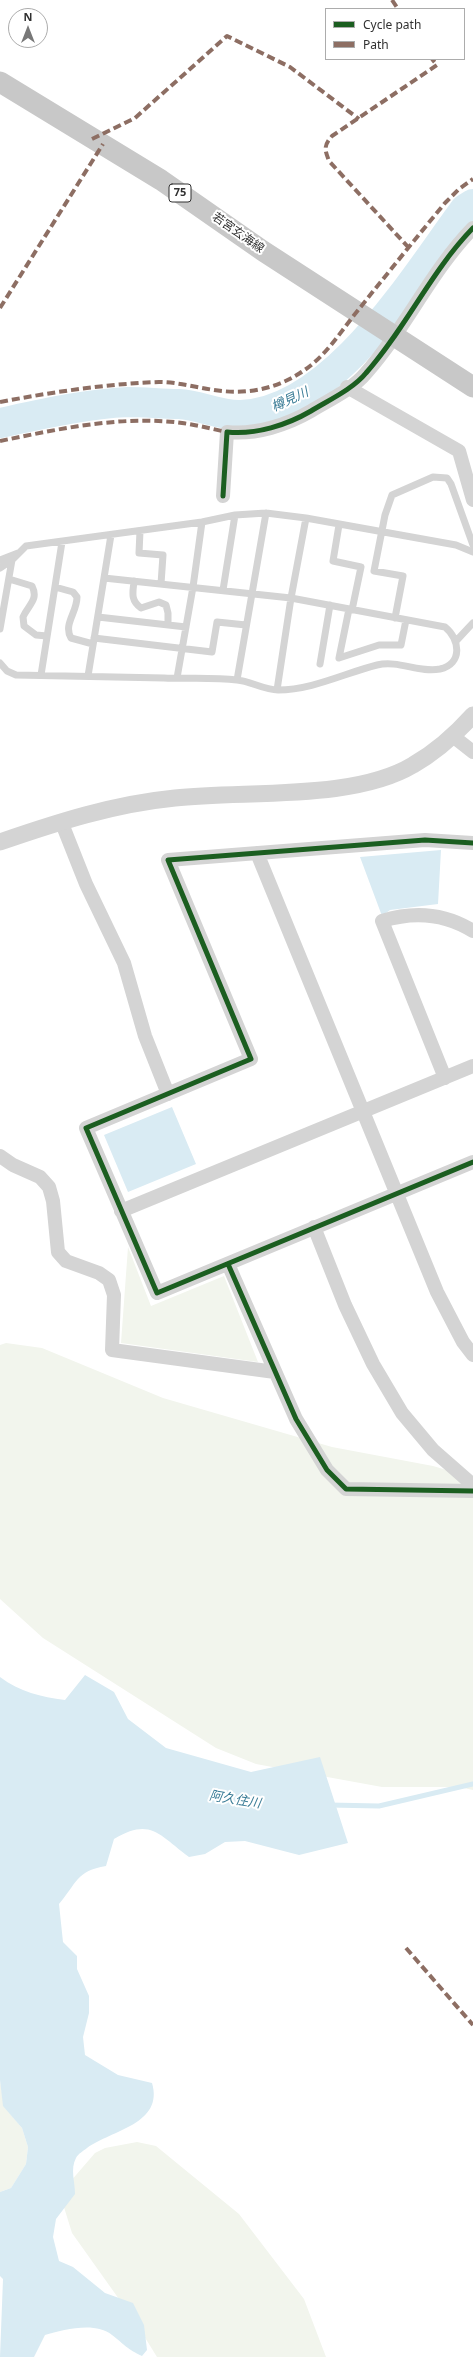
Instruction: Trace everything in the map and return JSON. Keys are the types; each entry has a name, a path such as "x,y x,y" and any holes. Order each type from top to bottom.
{"main road":[{"name":"若宮玄海線","path":"0,82 161,180 366,318 473,387"}],"street":[{"path":"223,496 227,432 242,434 294,421 366,374 437,271 473,228"},
{"path":"347,387 459,451 473,500"},
{"path":"0,842 61,821 106,808 161,799 320,789 369,782 412,766 454,737 473,715"},
{"path":"454,737 473,752"},
{"path":"61,821 86,884 124,963 145,1036 168,1094"},
{"path":"473,843 426,840 168,860 251,1059 86,1128 157,1293 473,1162"},
{"path":"257,853 437,1292 463,1342 473,1356"},
{"path":"445,1078 382,921 400,916 429,915 450,919 473,931"},
{"path":"121,1211 473,1066"},
{"path":"0,1156 13,1165 40,1177 49,1187 53,1201 58,1252 66,1261 99,1273 109,1280 114,1295 112,1350 275,1372"},
{"path":"314,1228 345,1305 373,1364 402,1413 433,1450 473,1485"},
{"path":"228,1264 296,1419 327,1470 346,1489 473,1490"}],"lane":[{"path":"395,618 403,576 374,571 381,532 392,496 434,477 440,476 447,478 451,484 473,545"},
{"path":"237,680 266,513"},
{"path":"0,560 18,552 26,546 202,522 235,515 266,513 306,518 456,545 473,552"},
{"path":"223,590 235,515"},
{"path":"277,690 291,598 306,518"},
{"path":"177,678 193,587 202,522"},
{"path":"339,524 333,561 361,567 339,658 379,645 401,645 406,620"},
{"path":"140,531 139,553 163,555 161,584"},
{"path":"88,676 111,535"},
{"path":"41,675 62,542"},
{"path":"0,568 12,560 18,552"},
{"path":"0,629 12,560"},
{"path":"0,663 4,670 16,675 237,680 277,690 308,686 392,663 424,669 440,669 449,665 456,657 457,640 453,633 445,627 291,598 104,578"},
{"path":"9,579 32,586 36,594 35,599 23,618 24,626 36,634 47,636"},
{"path":"134,581 132,598 135,604 141,608 159,602 166,605 168,625"},
{"path":"55,587 73,592 77,598 75,613 68,623 68,633 70,638 212,652 217,622 246,625"},
{"path":"320,664 330,605"},
{"path":"98,617 186,626"},
{"path":"457,640 473,623"}],"shaded area":[{"path":"128,1247 151,1306 224,1276 258,1362 121,1343"},
{"path":"6,1343 42,1348 163,1398 332,1447 433,1466 450,1471 473,1494 473,1790 459,1787 382,1787 256,1764 216,1748 43,1638 0,1599 0,1345"},
{"path":"0,2080 4,2106 22,2128 28,2147 26,2164 11,2188 0,2192"},
{"path":"137,2142 156,2146 239,2214 304,2299 326,2357 157,2357 136,2323 72,2233 63,2204 70,2182 95,2153 105,2148"}],"water":[{"path":"441,850 438,904 390,910 382,916 360,857"},
{"path":"172,1107 196,1164 128,1192 104,1135"},
{"path":"85,1675 114,1692 128,1719 166,1748 251,1772 320,1757 348,1843 299,1855 245,1841 225,1842 205,1854 189,1857 162,1836 146,1829 137,1829 114,1839 106,1866 89,1871 78,1879 59,1904 63,1942 77,1956 77,1969 89,1996 89,2013 83,2037 85,2055 118,2075 152,2083 154,2097 150,2108 143,2117 133,2124 87,2148 77,2157 73,2167 75,2194 56,2219 53,2237 59,2261 73,2267 105,2293 133,2303 144,2325 147,2350 142,2356 129,2349 105,2331 97,2328 79,2328 45,2335 34,2357 0,2357 3,2279 0,2276 0,2192 11,2188 26,2164 28,2147 22,2128 3,2106 0,2080 0,1677 31,1693 65,1700"}],"waterway":[{"name":"樽見川","path":"0,423 80,407 128,402 179,404 195,406 233,415 241,415 275,408 308,391 340,366 369,336 397,303 465,209 473,204"},
{"name":"阿久住川","path":"329,1805 379,1806 473,1784"}],"marked path":[{"path":"392,0 397,8"},
{"path":"92,139 135,118 227,36 290,67 359,119"},
{"path":"409,248 329,161 326,145 332,136 437,65 433,60"},
{"path":"0,308 103,144"},
{"path":"0,402 79,389 139,383 167,382 232,392 252,391 282,383 309,367 325,352 445,203 459,189 473,179"},
{"path":"0,441 90,424 136,421 182,423 227,432"},
{"path":"406,1948 473,2025"}],"cycle path":[{"path":"223,496 227,432 249,432 282,425 311,411 340,394 361,379 394,337 444,262 473,228"},
{"path":"473,843 425,840 168,860 251,1059 86,1128 157,1293 473,1162"},
{"path":"228,1264 296,1419 327,1470 346,1489 473,1491"}]}
